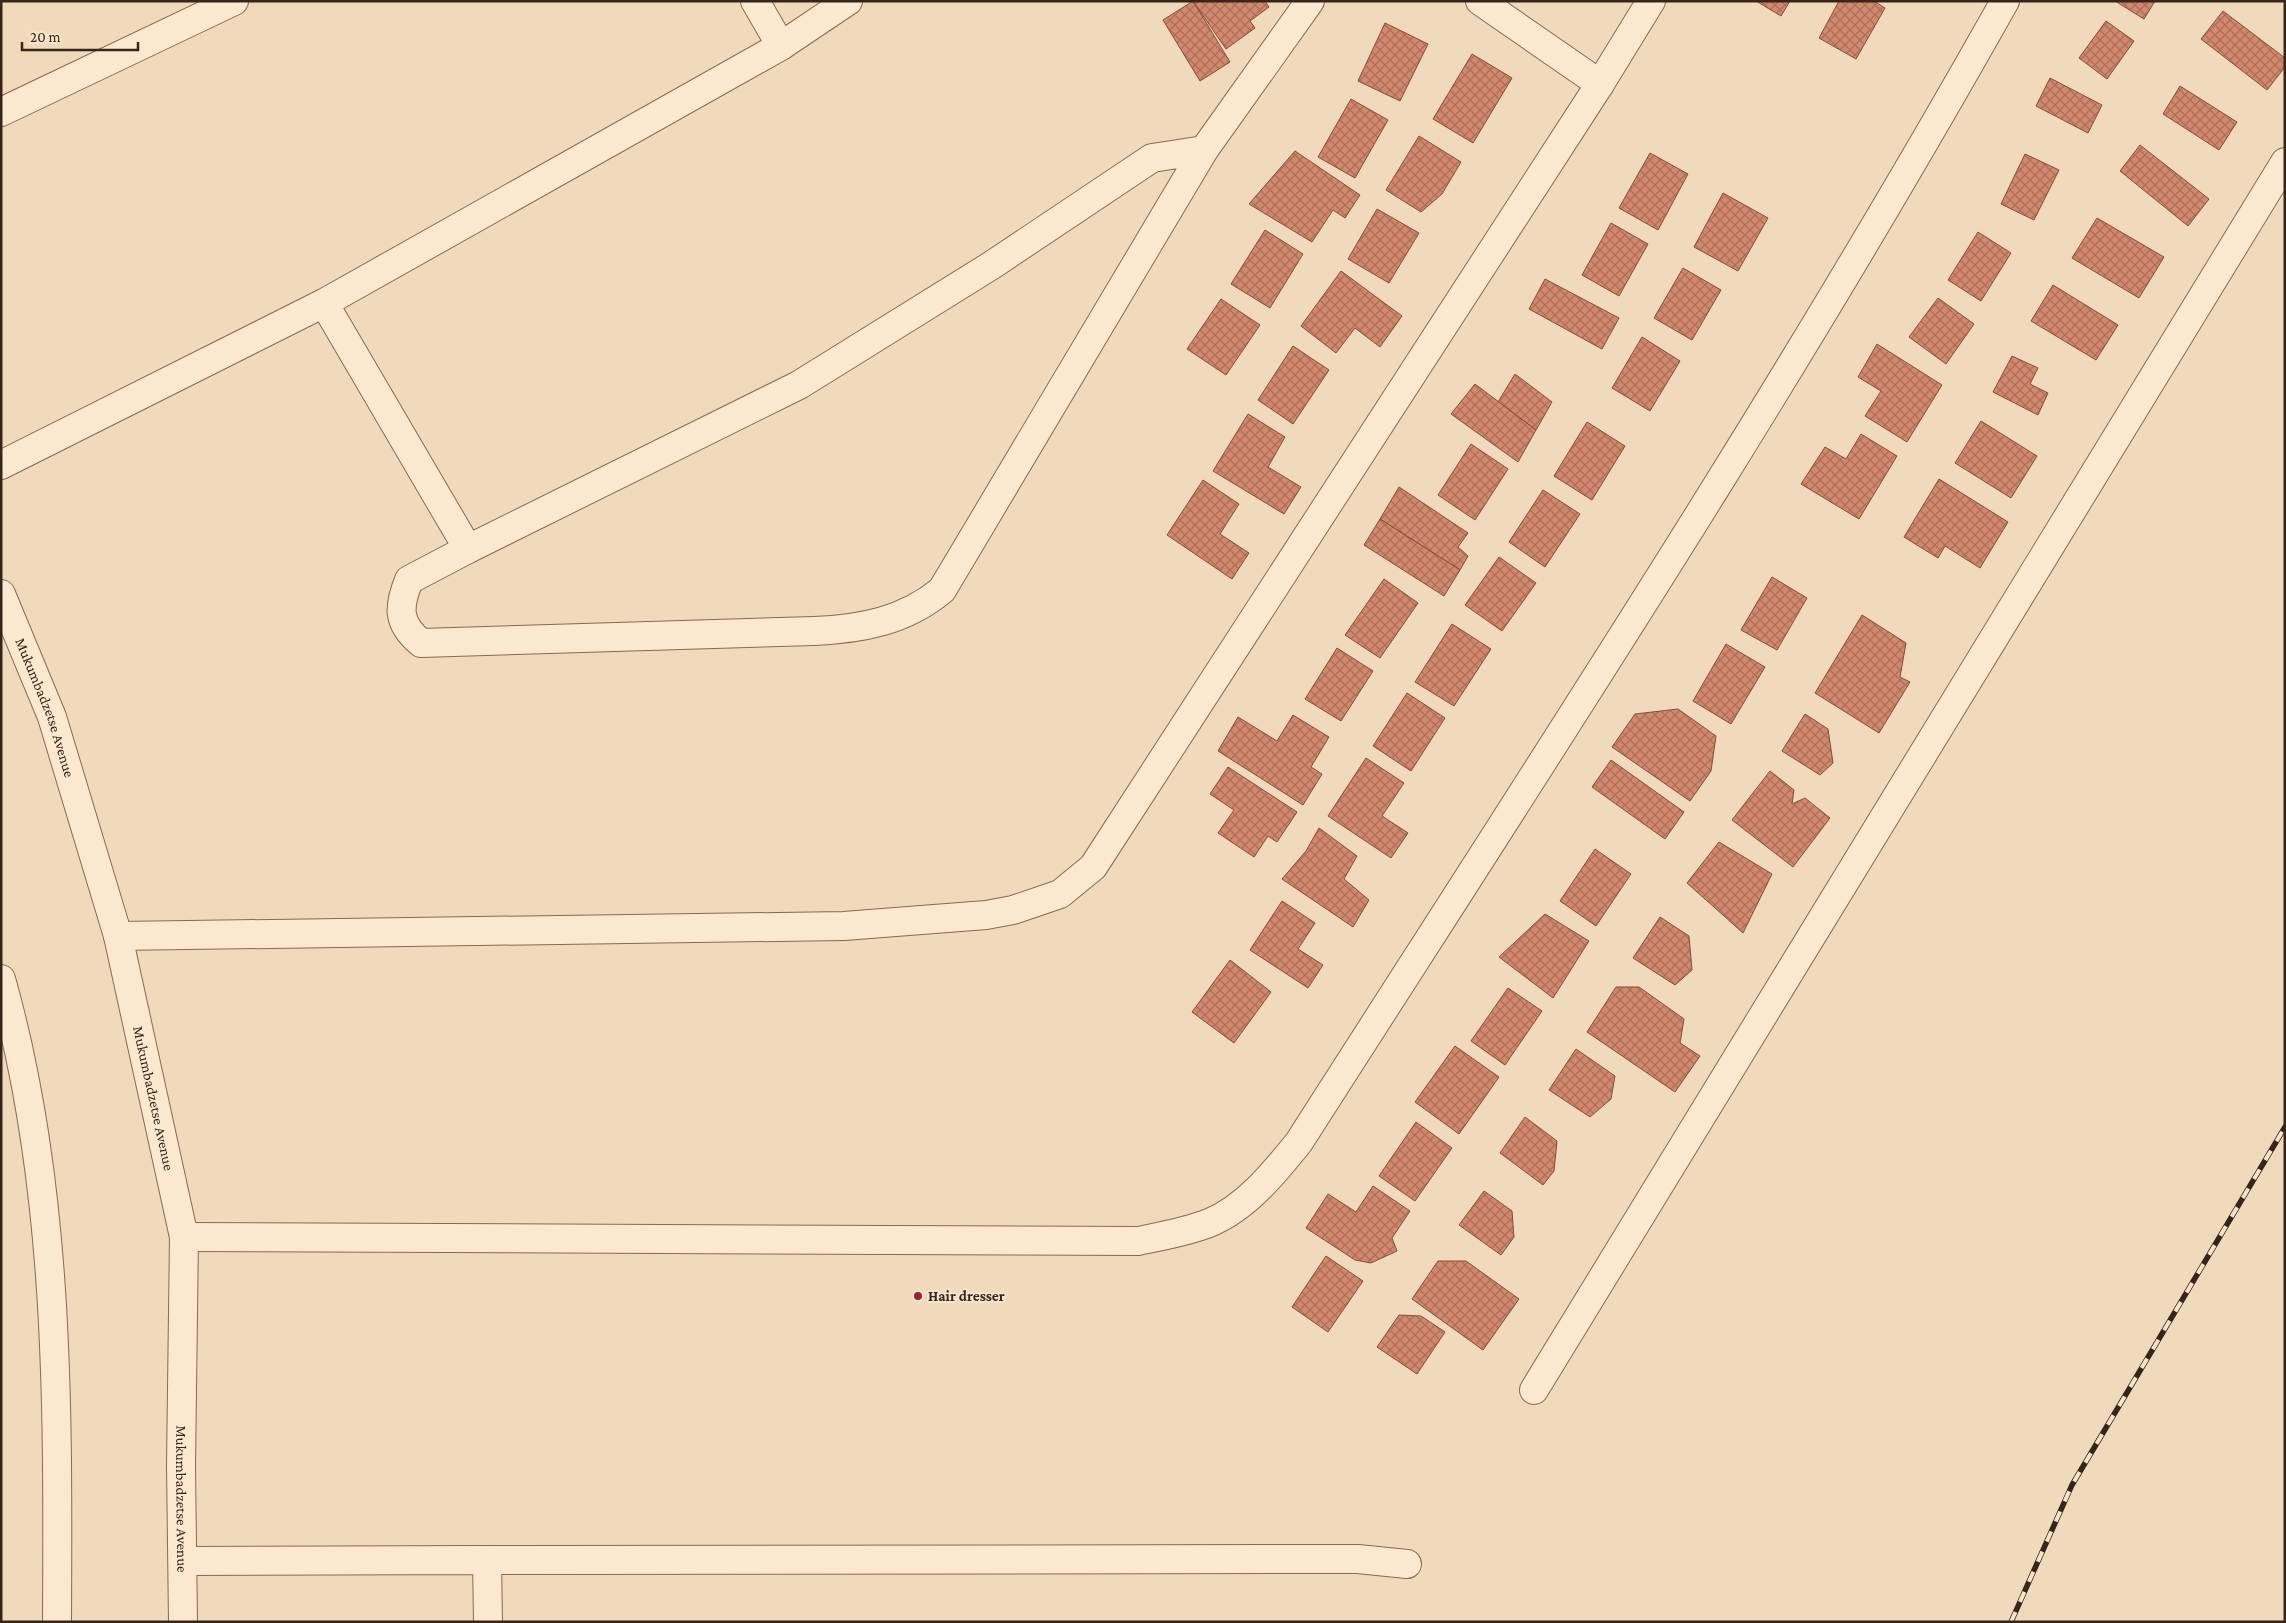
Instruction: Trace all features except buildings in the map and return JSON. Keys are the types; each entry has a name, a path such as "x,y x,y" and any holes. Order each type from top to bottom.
{"street":[{"path":"1,112 234,1"},
{"path":"755,1 781,46"},
{"path":"1,465 324,303 781,46 848,1"},
{"path":"1204,150 1152,158 992,265 799,385 409,580 402,598 401,611 403,623 411,635 421,643 840,630 871,626 928,603 942,590 1204,150 1310,1"},
{"path":"1480,1 1600,84"},
{"path":"118,936 844,926 986,915 1013,910 1060,894 1093,867 1600,84 1651,1"},
{"path":"184,1237 1138,1241 1177,1234 1210,1222 1237,1206 1282,1163 1299,1142 1733,463 1922,149 2005,1"},
{"path":"1534,1390 2285,162"},
{"path":"324,303 468,549"},
{"name":"Mukumbadzetse Avenue","path":"1,594 52,717 118,936 184,1237 181,1466 183,1622"},
{"path":"1,979 18,1039 33,1132 44,1221 58,1439 57,1622"},
{"path":"182,1561 1358,1559 1407,1564"},
{"path":"487,1560 488,1622"}],"railway":[{"path":"2011,1622 2072,1485 2285,1127"}],"place":[{"name":"Hair dresser","path":"918,1296"}]}
